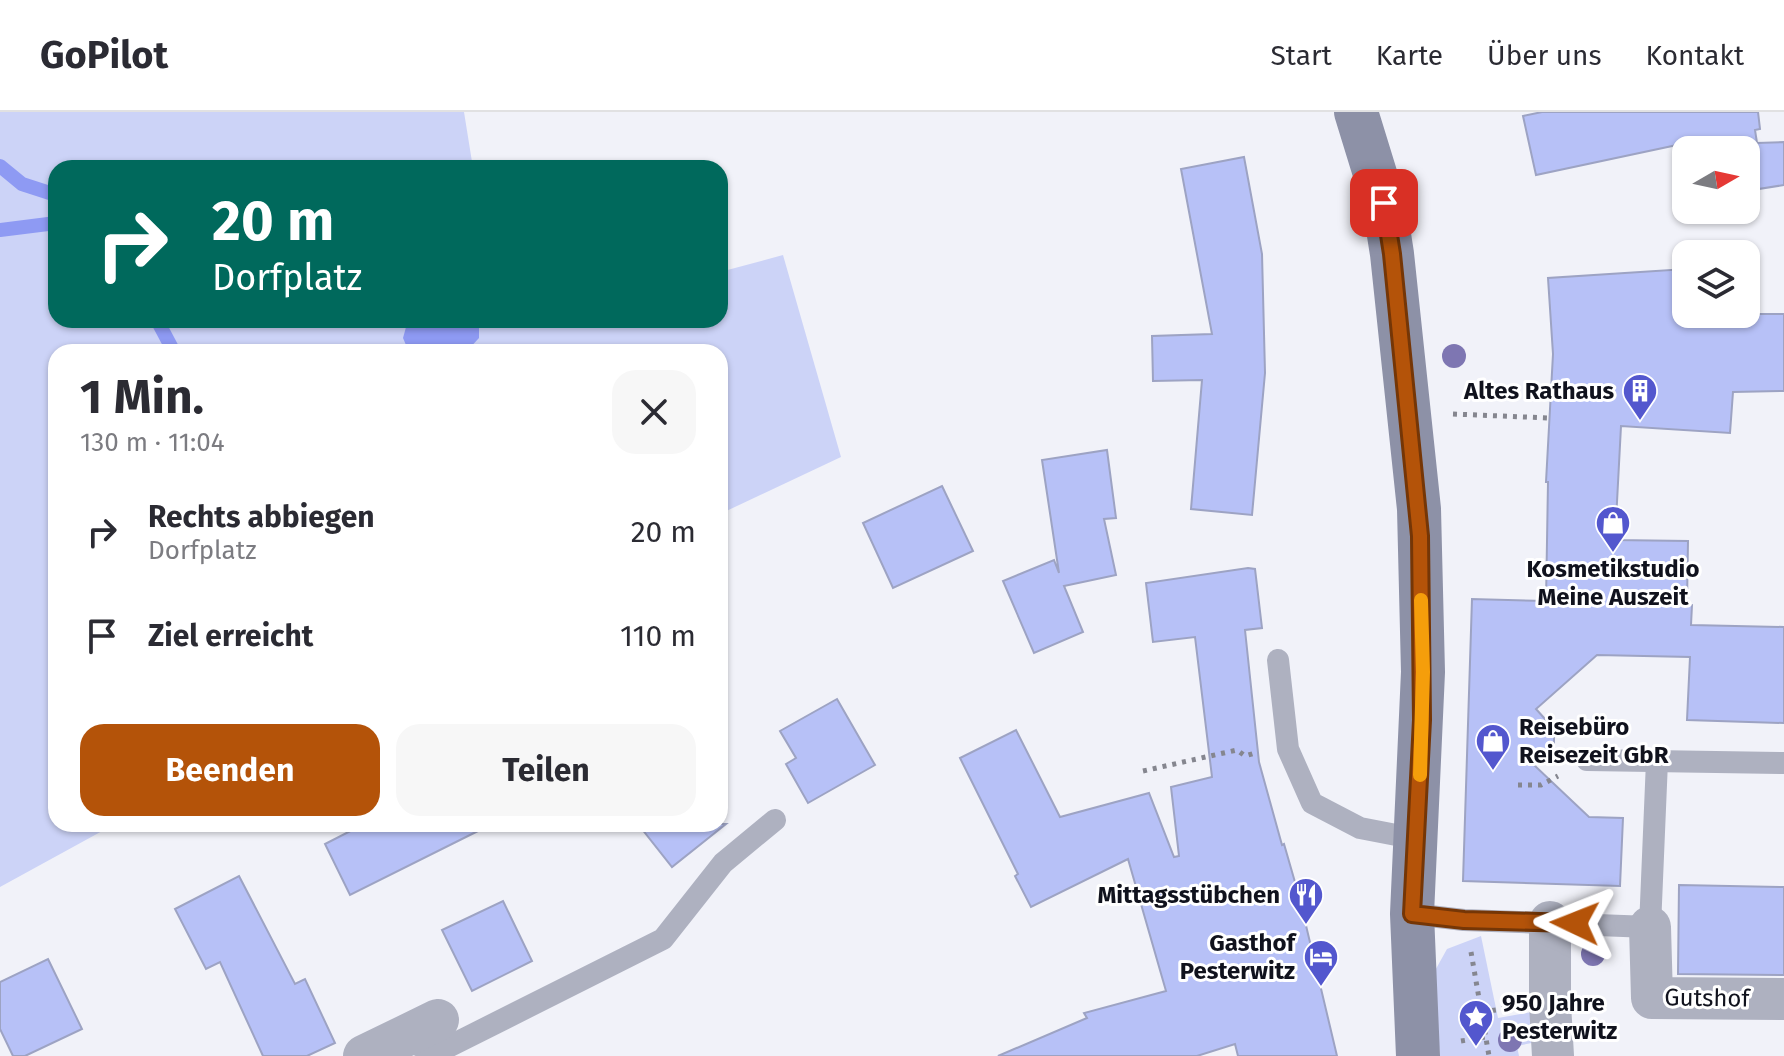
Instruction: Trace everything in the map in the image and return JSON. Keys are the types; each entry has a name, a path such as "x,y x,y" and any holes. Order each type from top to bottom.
{"street":[{"path":"1356,112 1384,203 1419,509 1423,672 1412,914 1418,1056"},
{"path":"1550,922 1553,1056"},
{"name":"Gutshof","path":"1650,927 1652,998 1784,999"},
{"path":"364,1056 420,1029"}],"lane":[{"path":"1278,660 1288,749 1312,803 1360,828 1417,839"},
{"path":"1587,760 1784,763"},
{"name":"Gutshof","path":"1650,927 1657,761"},
{"path":"420,1029 436,1053 663,939 723,863 775,820"},
{"path":"1412,914 1464,920 1650,927"}],"path":[{"path":"1448,414 1549,418"},
{"path":"1143,771 1237,750 1245,756 1259,752"},
{"path":"1518,785 1541,785 1587,760"},
{"path":"1470,944 1489,1056"},
{"path":"1482,1012 1502,1008"}],"shaded area":[{"path":"0,112 464,112 472,160 48,160 48,328 728,328 728,270 783,255 841,457 728,510 728,344 48,344 48,832 100,832 0,887"},
{"path":"1481,936 1498,1018 1538,1011 1542,1041 1517,1046 1519,1056 1440,1056 1432,976 1447,949"}],"water":[{"path":"406,328 479,328 479,338 473,344 406,344 403,338"}],"building":[{"path":"1542,112 1758,112 1760,129 1755,130 1756,136 1672,136 1672,146 1536,175 1523,116"},
{"path":"1784,142 1784,185 1760,189 1760,143"},
{"path":"1244,157 1262,254 1265,373 1252,515 1191,509 1202,380 1153,381 1152,336 1212,334 1181,169"},
{"path":"1672,270 1672,328 1760,328 1760,314 1784,314 1784,391 1733,392 1730,433 1621,426 1615,540 1688,541 1687,604 1692,605 1691,625 1784,627 1784,723 1687,720 1690,657 1597,655 1536,709 1554,729 1554,746 1534,765 1589,817 1623,818 1620,886 1463,881 1472,599 1546,601 1546,482 1553,354 1548,278"},
{"path":"1107,450 1116,518 1104,519 1116,575 1064,586 1083,632 1034,653 1003,581 1054,560 1059,573 1042,460"},
{"path":"942,486 973,551 893,588 863,523"},
{"path":"1255,569 1262,628 1245,630 1259,762 1299,896 1337,1056 1238,1056 1235,1044 1197,1056 998,1056 1087,1018 1084,1013 1166,991 1128,859 1031,907 1015,876 1018,874 960,758 1016,730 1060,817 1149,793 1174,857 1179,856 1171,787 1212,777 1195,637 1153,642 1146,583"},
{"path":"837,699 875,765 808,803 786,764 796,758 780,731"},
{"path":"348,832 476,832 350,895 325,844"},
{"path":"644,832 716,832 672,867"},
{"path":"239,876 295,984 305,979 335,1043 307,1056 263,1056 220,962 206,969 175,909"},
{"path":"1679,885 1784,887 1784,975 1678,974"},
{"path":"503,901 532,961 472,991 442,930"},
{"path":"48,959 82,1029 25,1056 13,1056 0,1029 0,982"}],"waterway":[{"path":"0,166 22,184 48,192"},
{"path":"0,230 48,224"},
{"path":"161,328 170,344"}],"slow traffic":[{"path":"1420,775 1423,672 1421,600"}],"place":[{"name":"Altes Rathaus","path":"1640,422"},
{"name":"Kosmetikstudio Meine Auszeit","path":"1613,554"},
{"name":"Reisebüro Reisezeit GbR","path":"1493,772"},
{"name":"Mittagsstübchen","path":"1306,926"},
{"name":"Gasthof Pesterwitz","path":"1321,988"},
{"name":"950 Jahre Pesterwitz","path":"1476,1048"}],"route":[{"path":"1384,203 1419,509 1423,672 1412,914 1464,920 1575,923"}]}
